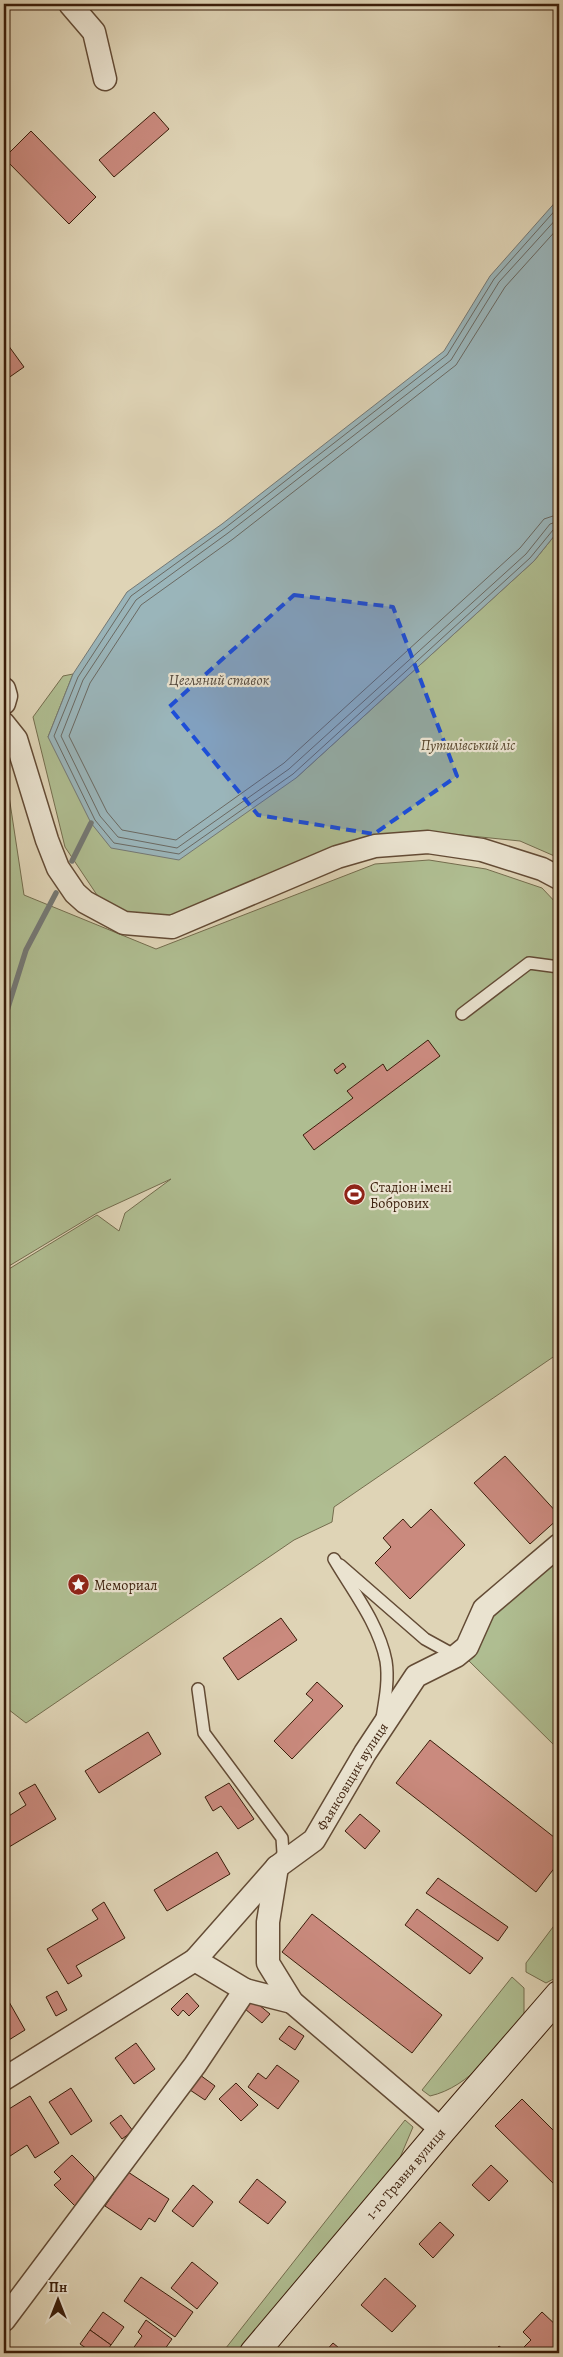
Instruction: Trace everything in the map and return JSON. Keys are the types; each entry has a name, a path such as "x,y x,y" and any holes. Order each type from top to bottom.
{"street":[{"path":"70,4 94,32 105,79"},
{"path":"4,689 6,696 4,703"},
{"path":"4,724 16,739 47,840 58,868 75,892 85,902 124,923 172,927 337,857 375,846 428,842 482,850 542,869 559,878"},
{"name":"Фаянсовщик вулиця","path":"4,2079 195,1960 278,1866 314,1840 365,1753 416,1676 456,1656 467,1647 484,1609 559,1545"},
{"path":"278,1866 268,1922 268,1963 292,2002 442,2130"},
{"path":"195,1960 245,1990 292,2002"},
{"path":"4,2320 195,2065 245,1990"},
{"name":"1-го Травня вулиця","path":"254,2353 442,2130 559,1995"}],"lane":[{"path":"462,1014 529,963 559,967"},
{"path":"365,1753 382,1719 386,1688 386,1662 379,1636 334,1559 426,1639 456,1656"},
{"path":"198,1689 204,1733 282,1838 283,1853 278,1866"}],"highlighted area":[{"path":"294,595 393,607 457,776 374,834 258,815 169,707"}],"green space":[{"name":"Путилівський ліс","path":"559,530 559,858 520,841 451,834 409,833 176,923 133,921 97,895 65,847 33,717 63,676 73,674 48,737 296,778 534,561"},
{"path":"4,763 24,895 156,949 375,864 429,860 486,869 542,888 559,906 559,1353 334,1507 332,1522 294,1540 26,1723 4,1706 4,1272 97,1215 119,1231 125,1213 171,1179 97,1213 4,1269"},
{"path":"559,1546 559,1750 466,1658 485,1608"},
{"path":"559,1919 559,1976 546,1983 526,1972 526,1963"},
{"path":"512,1977 524,1988 524,2018 493,2053 470,2075 458,2084 430,2096 422,2090"},
{"path":"405,2120 413,2127 396,2167 238,2353 222,2353"}],"water":[{"name":"Цегляний ставок","path":"559,198 559,530 534,561 296,778 179,860 111,848 91,823 48,737 73,674 127,592 222,524 444,351 490,276"}],"building":[{"path":"154,112 169,129 114,177 99,160"},
{"path":"31,131 96,197 69,224 4,158"},
{"path":"8,345 24,367 4,381 4,348"},
{"path":"428,1040 440,1056 314,1150 303,1135 353,1098 347,1091 383,1064 387,1071"},
{"path":"343,1063 346,1067 337,1074 334,1070"},
{"path":"505,1456 559,1515 559,1518 530,1544 474,1483"},
{"path":"431,1509 465,1545 410,1599 375,1563 391,1547 383,1538 403,1519 411,1528"},
{"path":"281,1618 297,1640 238,1680 223,1658"},
{"path":"317,1682 343,1706 292,1759 274,1741 313,1700 306,1694"},
{"path":"148,1732 161,1754 99,1793 85,1771"},
{"path":"430,1740 559,1841 559,1862 536,1892 396,1783"},
{"path":"229,1783 254,1819 238,1829 221,1806 213,1811 205,1797"},
{"path":"35,1784 56,1819 4,1850 4,1819 26,1805 19,1793"},
{"path":"360,1814 380,1831 365,1849 345,1831"},
{"path":"217,1852 230,1874 167,1911 154,1890"},
{"path":"438,1878 508,1927 498,1941 426,1893"},
{"path":"104,1902 125,1938 76,1966 82,1976 68,1984 47,1949 98,1919 92,1910"},
{"path":"417,1909 483,1958 470,1974 405,1925"},
{"path":"312,1914 442,2015 412,2053 282,1952"},
{"path":"57,1991 67,2010 56,2016 46,1997"},
{"path":"4,1993 25,2030 4,2043"},
{"path":"187,1993 199,2006 189,2016 183,2010 178,2016 171,2009"},
{"path":"253,2000 270,2014 262,2023 245,2009"},
{"path":"289,2026 304,2036 295,2050 279,2039"},
{"path":"136,2043 155,2069 134,2084 115,2058"},
{"path":"277,2065 299,2081 278,2109 248,2087 258,2073 266,2079"},
{"path":"200,2075 215,2086 205,2100 190,2090"},
{"path":"236,2083 258,2105 241,2121 219,2099"},
{"path":"71,2088 92,2121 71,2135 49,2102"},
{"path":"30,2096 59,2143 35,2158 27,2145 4,2160 4,2112"},
{"path":"522,2099 559,2136 559,2189 495,2126"},
{"path":"121,2115 133,2131 122,2139 110,2123"},
{"path":"72,2155 94,2177 92,2193 77,2208 54,2185 61,2179 54,2172"},
{"path":"491,2165 508,2181 489,2201 472,2185"},
{"path":"128,2172 169,2199 155,2222 149,2218 141,2230 105,2206"},
{"path":"257,2179 286,2202 268,2224 239,2202"},
{"path":"193,2185 213,2202 193,2227 172,2211"},
{"path":"440,2222 454,2235 433,2258 419,2244"},
{"path":"192,2262 218,2283 197,2309 171,2288"},
{"path":"141,2277 193,2312 175,2337 124,2301"},
{"path":"385,2278 416,2306 392,2332 361,2305"},
{"path":"103,2312 124,2327 111,2345 90,2330"},
{"path":"542,2312 559,2328 559,2348 554,2353 529,2353 523,2348 531,2340 523,2332"},
{"path":"146,2320 172,2339 162,2353 136,2353 132,2350 142,2336 138,2332"},
{"path":"90,2330 111,2345 105,2353 93,2353 80,2344"},
{"path":"333,2343 345,2353 324,2353"},
{"path":"499,2346 508,2353 492,2353"}],"waterway":[{"path":"72,861 91,823"},
{"path":"4,1020 26,950 56,893"}],"place":[{"name":"Стадіон імені Бобрових","path":"354,1195"},
{"name":"Мемориал","path":"78,1585"}]}
